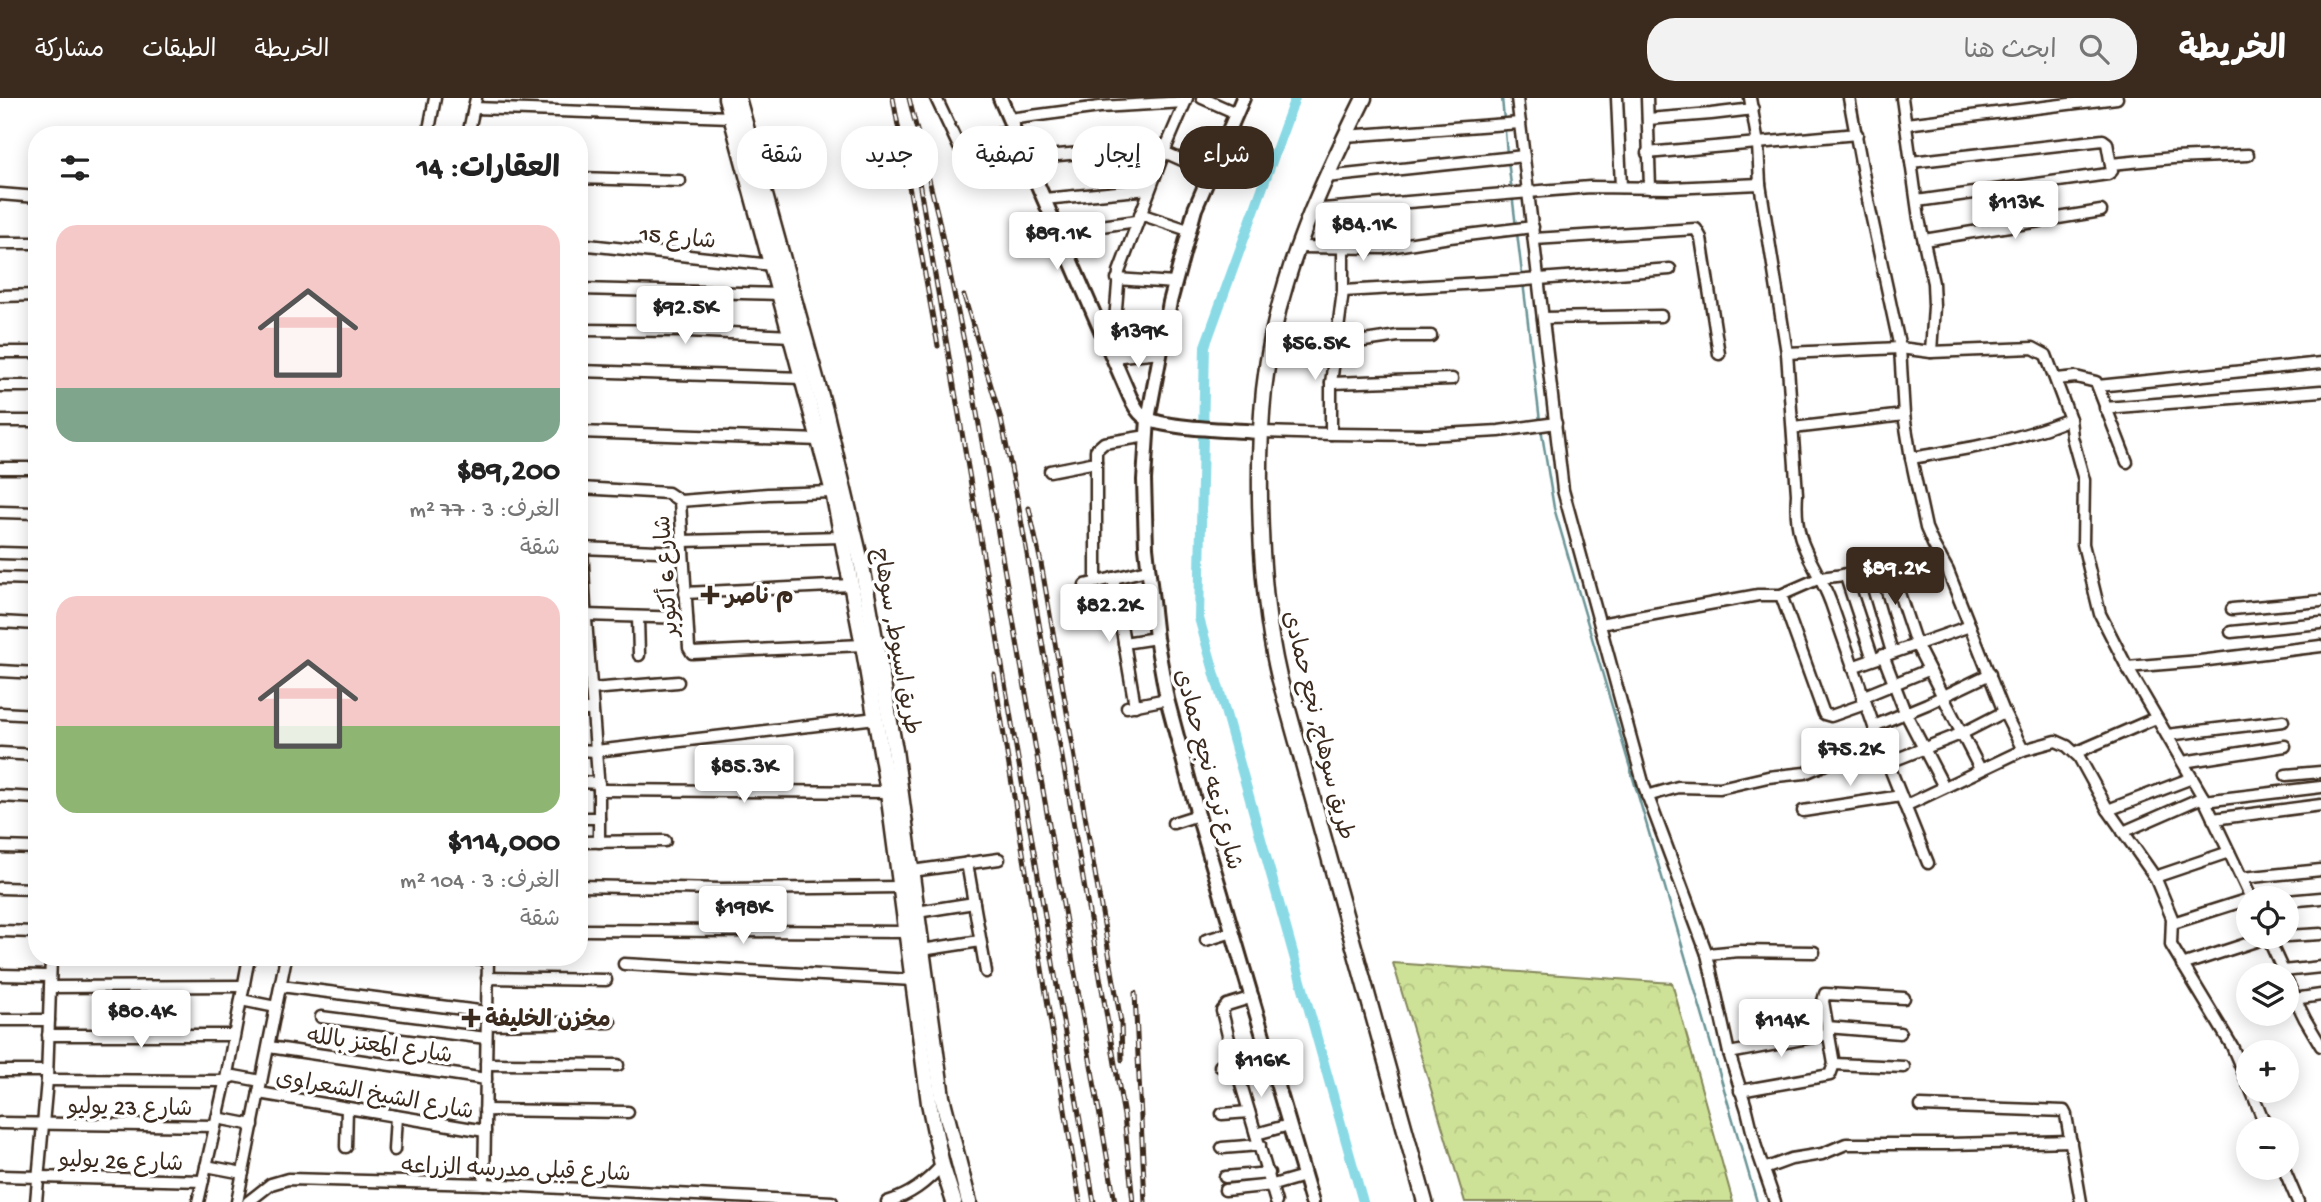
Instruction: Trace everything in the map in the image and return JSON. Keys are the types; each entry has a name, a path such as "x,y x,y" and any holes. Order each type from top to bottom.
{"main road":[{"name":"طريق اسيوط, سوهاج","path":"726,98 737,132"},
{"name":"طريق اسيوط, سوهاج","path":"738,98 743,126"},
{"name":"طريق سوهاج, نجع حمادى","path":"1364,98 1311,210 1286,283 1268,356 1259,432 1261,546 1273,651 1424,1202"},
{"name":"طريق اسيوط, سوهاج","path":"755,189 772,265 820,440 842,537 855,566 851,585 888,792 929,1103 942,1165 954,1202"},
{"name":"طريق اسيوط, سوهاج","path":"757,189 826,414 855,566 895,750 942,1097 969,1202"},
{"path":"942,1165 957,1162"}],"street":[{"path":"428,98 435,98 430,126"},
{"path":"936,98 960,147 1011,124 1100,107 1186,100 1165,148 1179,156"},
{"path":"1000,98 1011,124"},
{"path":"1202,98 1236,113"},
{"name":"شارع ترعه نجع حمادى","path":"1230,126 1243,98"},
{"path":"1517,98 1563,491 1647,796 1707,954 1729,1053 1775,1202"},
{"path":"1617,98 1621,187"},
{"path":"1647,98 1650,188"},
{"path":"1849,98 1900,348 1904,415 1927,528 1958,594 2004,712 2023,750"},
{"path":"1902,98 1934,294 1931,352"},
{"path":"1906,124 2117,98"},
{"path":"470,126 475,103 731,117"},
{"path":"1648,119 1711,114 1752,103 1760,184 1787,354 1797,529 1804,552 1831,603 1878,741 1928,863"},
{"path":"1345,136 1520,123"},
{"path":"1647,153 1857,134"},
{"path":"1911,162 2103,140 2107,143 2111,164 2112,171 2108,174 1917,201"},
{"path":"2111,164 2248,155"},
{"path":"1326,177 1524,156"},
{"path":"588,178 680,181"},
{"path":"1311,210 1529,192 1760,184"},
{"path":"1040,189 1135,406 1148,419 1168,424 1259,432 1427,435 1499,431 1556,423"},
{"path":"1044,199 1149,189 1117,279 1112,357"},
{"name":"شارع ترعه نجع حمادى","path":"1203,189 1188,230 1174,283 1148,419 1144,503 1147,570 1167,699 1198,815 1311,1202"},
{"path":"0,194 28,196"},
{"path":"1924,240 2101,211"},
{"path":"1058,232 1138,217 1188,230"},
{"path":"1298,247 1383,248 1450,237 1696,229 1701,238 1719,354"},
{"path":"0,243 28,243"},
{"name":"شارع 15","path":"588,245 772,265"},
{"path":"1332,434 1331,383 1343,291 1343,248"},
{"path":"1343,291 1670,269"},
{"path":"1117,279 1174,283"},
{"path":"588,289 780,294"},
{"path":"0,296 28,295"},
{"path":"1543,318 1661,316"},
{"path":"588,330 792,336"},
{"path":"1337,345 1398,336 1432,336"},
{"path":"1787,354 1900,348 1931,352 2033,348 2046,355 2070,419 2084,481 2082,537 2100,614 2126,667 2204,799 2245,886"},
{"path":"0,352 28,352"},
{"path":"1112,357 1160,352"},
{"path":"2098,386 2321,363"},
{"path":"588,370 803,378"},
{"path":"1331,383 1452,379"},
{"path":"2057,379 2088,379 2098,386 2127,461"},
{"path":"0,386 28,386"},
{"path":"2105,408 2321,391"},
{"path":"1793,428 1904,415"},
{"path":"1911,458 2031,435 2070,419"},
{"path":"0,421 28,421"},
{"path":"588,432 820,440"},
{"path":"1096,582 1096,450 1100,444 1147,436"},
{"path":"1050,471 1096,462"},
{"path":"0,468 28,468"},
{"path":"588,488 668,493 680,501 833,492"},
{"name":"شارع 6 أكتوبر","path":"680,501 689,648 695,654 863,645"},
{"path":"0,512 28,513"},
{"path":"588,552 842,537"},
{"path":"0,554 28,554"},
{"path":"1600,624 1758,595 1781,595 1820,578 1891,569 1940,556"},
{"path":"1891,569 1916,644 1980,769"},
{"path":"1085,585 1147,570"},
{"path":"1868,571 1883,655"},
{"path":"1845,574 1883,655 1905,712 1944,787"},
{"path":"0,578 28,579"},
{"path":"1113,578 1131,706 1167,699"},
{"path":"685,593 851,585"},
{"path":"1781,595 1824,714 1830,716 1928,670"},
{"path":"2232,609 2321,601"},
{"path":"588,610 638,617 687,618"},
{"path":"638,617 639,655"},
{"path":"0,622 28,624"},
{"path":"2231,632 2321,624"},
{"path":"1852,667 1970,626"},
{"path":"1124,643 1156,638"},
{"path":"2126,667 2321,646"},
{"path":"0,671 28,673"},
{"path":"1874,726 1990,674"},
{"path":"588,676 599,786 598,842"},
{"path":"591,689 678,682"},
{"path":"1887,763 1963,733 2004,712"},
{"path":"0,713 28,715"},
{"path":"588,751 876,718"},
{"path":"2075,753 2156,718"},
{"path":"2167,735 2283,721"},
{"path":"1647,796 1678,787 1720,788 1805,773 1878,741"},
{"path":"1803,811 1903,801 1944,787 2023,750 2056,741 2067,746 2075,753 2108,810 2155,877 2173,923 2171,945 2236,1055"},
{"path":"2183,762 2285,746"},
{"path":"0,753 28,755"},
{"path":"2286,775 2321,772"},
{"path":"2108,810 2192,778"},
{"path":"588,784 888,792"},
{"path":"2123,832 2204,799 2321,787"},
{"path":"0,796 28,798"},
{"path":"2213,820 2321,805"},
{"path":"1173,823 1198,815"},
{"path":"588,818 599,818"},
{"path":"588,842 664,841"},
{"path":"0,846 28,848"},
{"path":"2155,877 2229,852"},
{"path":"912,871 999,859"},
{"path":"967,863 986,972"},
{"path":"2242,878 2321,870"},
{"path":"588,886 901,887"},
{"path":"0,888 28,889"},
{"path":"2299,900 2321,898"},
{"path":"917,912 974,903"},
{"path":"2173,923 2236,903"},
{"path":"588,930 907,932"},
{"path":"0,931 28,932"},
{"path":"1206,940 1233,932"},
{"path":"2299,935 2321,934"},
{"path":"922,950 981,941"},
{"path":"2182,965 2236,947"},
{"path":"1707,954 1740,951 1814,952"},
{"path":"624,964 913,980"},
{"path":"36,1202 47,1076 51,966"},
{"path":"198,1202 226,1079 247,966"},
{"path":"237,1202 284,966"},
{"path":"484,1184 488,966"},
{"path":"2299,971 2321,967"},
{"path":"0,975 50,981 244,986"},
{"path":"487,978 606,980"},
{"path":"281,986 487,1012"},
{"path":"1740,1091 1826,1077 1833,1071 1823,1001 1823,997 1828,993 1904,998"},
{"path":"2299,998 2321,995"},
{"path":"1253,997 1227,1004 1223,1008 1236,1066 1276,1202"},
{"path":"241,1000 276,1007"},
{"path":"2299,1006 2316,1031 2320,1044"},
{"path":"321,1017 486,1038"},
{"path":"0,1020 49,1020"},
{"path":"487,1024 610,1022"},
{"path":"1729,1053 1828,1031 1899,1033"},
{"path":"48,1035 234,1035"},
{"name":"شارع المعتز بالله","path":"269,1047 486,1079"},
{"path":"1220,1066 1270,1060"},
{"path":"486,1064 618,1065"},
{"path":"1834,1064 1904,1067"},
{"path":"0,1071 47,1076 226,1079 234,1076 261,1081"},
{"name":"شارع الشيخ الشعراوى","path":"259,1093 485,1131"},
{"path":"1921,1106 2058,1110 2066,1115 2081,1202"},
{"path":"346,1147 347,1108"},
{"path":"485,1110 628,1112"},
{"path":"1222,1114 1249,1112"},
{"path":"394,1150 396,1116"},
{"name":"شارع 23 يوليو","path":"0,1123 216,1122 253,1125"},
{"path":"1222,1148 1258,1140 1289,1125"},
{"path":"1764,1169 1791,1159 1822,1154 1846,1144 2071,1141"},
{"path":"887,1202 914,1191 942,1165"},
{"path":"206,1166 243,1173"},
{"path":"1225,1177 1269,1173"},
{"name":"شارع 26 يوليو","path":"0,1176 203,1181"},
{"path":"1225,1190 1273,1185 1304,1176"},
{"name":"شارع قبلى مدرسه الزراعه","path":"248,1202 271,1184 288,1179 484,1184 832,1202"},
{"path":"2289,1180 2298,1202"}],"green space":[{"path":"1393,963 1672,983 1733,1202 1465,1202"}],"waterway":[{"path":"1295,98 1205,346 1199,618 1363,1202"},
{"path":"1502,98 1507,154"},
{"path":"1508,160 1516,227"},
{"path":"1517,233 1540,421"},
{"path":"1541,428 1554,508 1757,1202"}],"railway":[{"path":"893,98 938,346"},
{"path":"909,98 938,216 967,356 1115,1202"},
{"path":"920,189 1094,1202"},
{"path":"964,296 1001,419 1018,502 1124,1116 1133,1202"},
{"path":"1029,508 1041,563 1121,1022 1122,1060"},
{"path":"994,674 1080,1202"},
{"path":"1135,993 1145,1202"}],"place":[{"name":"م ناصر","path":"710,595"},
{"name":"مخزن الخليفة","path":"471,1018"}]}
